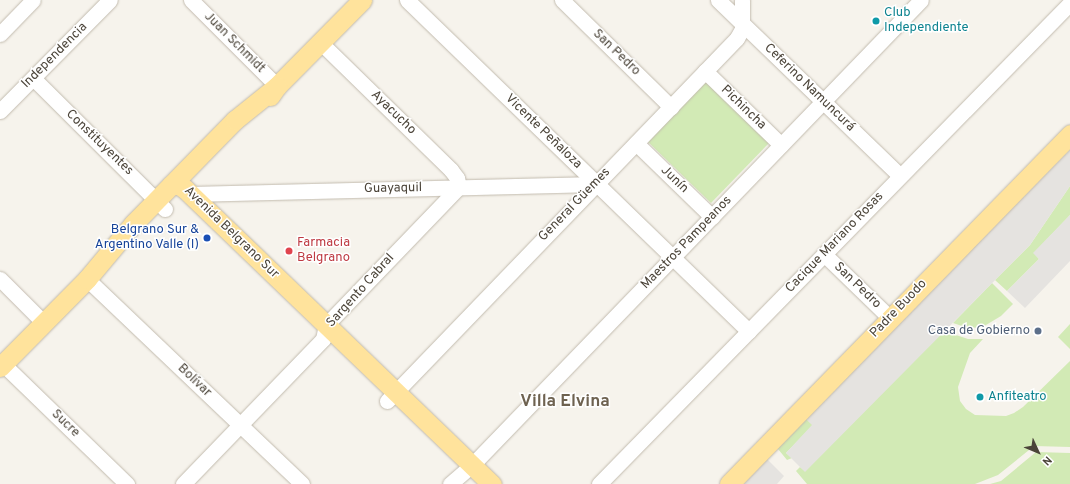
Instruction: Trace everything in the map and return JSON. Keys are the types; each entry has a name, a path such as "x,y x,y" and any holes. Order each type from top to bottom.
{"main road":[{"path":"1,366 87,279 129,245 174,196 248,123 278,86 362,0"},
{"name":"Padre Buodo","path":"729,484 1070,134"},
{"name":"Avenida Belgrano Sur","path":"174,196 325,332 392,397 464,476 492,484"}],"street":[{"path":"0,34 33,0"},
{"name":"Independencia","path":"0,112 110,0"},
{"name":"Juan Schmidt","path":"191,0 278,86"},
{"name":"Vicente Peñaloza","path":"407,0 749,331"},
{"name":"San Pedro","path":"562,0 671,107"},
{"name":"Ceferino Namuncurá","path":"718,0 900,176"},
{"name":"General Güemes","path":"392,397 737,38 741,31 742,0"},
{"name":"Maestros Pampeanos","path":"464,476 921,0"},
{"name":"Cacique Mariano Rosas","path":"600,484 1070,3"},
{"name":"Ayacucho","path":"320,42 454,173 459,187"},
{"name":"Pichincha","path":"705,71 781,145"},
{"name":"Constituyentes","path":"33,78 174,196"},
{"name":"Junín","path":"636,143 712,217"},
{"name":"Guayaquil","path":"174,196 596,184"},
{"name":"Sargento Cabral","path":"183,484 240,425 459,187"},
{"name":"San Pedro","path":"824,254 890,318"},
{"path":"0,279 44,322"},
{"name":"Bolívar","path":"87,279 302,484"},
{"name":"Sucre","path":"1,366 127,484"}],"green space":[{"path":"704,80 769,143 711,203 646,140"},
{"path":"1070,186 1070,215 1034,253 1039,259 1007,291 995,280 1030,245"},
{"path":"992,283 1013,304 1001,316 981,328 965,327 953,323"},
{"path":"1070,324 1070,349 1058,337"},
{"path":"944,331 968,339 983,339 970,353 958,387 960,401 966,409 975,415 1006,416 1014,413 1023,407 1070,361 1070,447 1034,446 998,475 975,484 807,484 796,471 800,467 805,471"},
{"path":"805,418 813,425 786,453 792,458 787,460 778,449 778,445"},
{"path":"1036,452 1070,453 1070,484 990,484 1001,481"}],"shaded area":[{"path":"1070,150 1070,186 1030,245 805,472 786,453 812,425 805,418"},
{"path":"1070,215 1070,261 1025,308 1007,291 1039,259 1033,253"},
{"path":"766,458 784,476 777,484 739,484"}],"place":[{"name":"Club Independiente","path":"876,21"},
{"name":"Belgrano Sur & Argentino Valle (I)","path":"207,238"},
{"name":"Farmacia Belgrano","path":"289,251"},
{"name":"Casa de Gobierno","path":"1038,331"},
{"name":"Anfiteatro","path":"980,397"}],"district":[{"name":"Villa Elvina","path":"565,403"}]}
